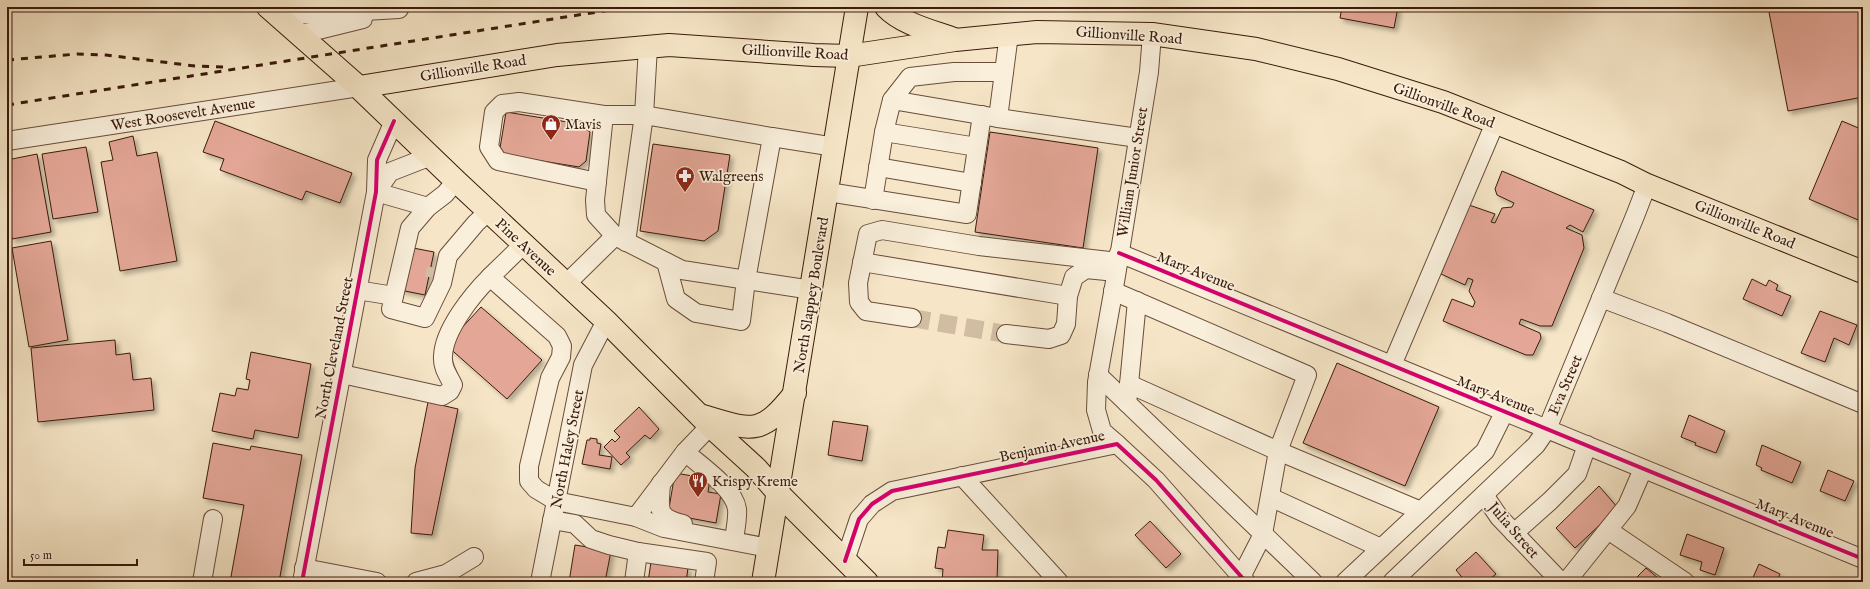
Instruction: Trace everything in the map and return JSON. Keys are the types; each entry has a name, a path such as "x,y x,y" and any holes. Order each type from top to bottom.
{"main road":[{"name":"North Slappey Boulevard","path":"763,582 812,290 857,7"},
{"path":"886,7 892,14 955,40"},
{"name":"Pine Avenue","path":"271,10 358,87 431,156 456,182 606,321 705,420 756,468 778,493 845,561 861,580"},
{"name":"Gillionville Road","path":"358,87 557,55 669,45 849,56 955,40 1009,34 1063,31 1152,34 1256,49 1338,69 1442,102 1621,172 1863,272"},
{"path":"705,420 742,427 754,427 772,419 780,412 795,393"}],"street":[{"path":"271,10 295,15 403,8"},
{"path":"298,35 403,8"},
{"path":"828,192 967,214 977,147 990,116 1004,72 1009,34"},
{"name":"William Junior Street","path":"1118,444 1102,431 1096,410 1098,375 1114,291 1149,72 1152,34"},
{"path":"566,284 620,239 644,115 648,47"},
{"path":"873,200 884,132 892,100 910,77 954,72 1004,72"},
{"name":"West Roosevelt Avenue","path":"7,141 358,87"},
{"path":"892,100 1138,138"},
{"path":"597,182 498,161 488,148 494,112 502,104 519,102 604,114 644,115 835,147"},
{"path":"604,114 597,182 596,215 620,239 682,270 812,290"},
{"name":"North Cleveland Street","path":"303,575 376,192 377,160 394,121"},
{"path":"1392,365 1495,123"},
{"path":"884,132 977,147"},
{"path":"666,262 676,299 696,313 742,321 746,280 772,137"},
{"name":"North Cleveland Street","path":"376,192 390,172 431,156"},
{"path":"878,167 972,182"},
{"path":"456,182 428,207 410,228 391,310 425,318 439,274 476,223 489,211"},
{"name":"Eva Street","path":"1399,580 1484,495 1536,446 1547,429 1647,184"},
{"path":"376,192 428,207"},
{"path":"912,318 866,311 859,302 858,283 868,234 882,230 979,246 1118,262"},
{"path":"342,374 442,396 450,391 453,385 444,370 443,357 444,346 450,332 474,293 524,244"},
{"path":"862,262 1068,296"},
{"path":"1006,334 1049,339 1061,335 1066,324 1068,296 1074,277 1086,269 1118,262"},
{"name":"Mary Avenue","path":"1118,262 1392,365 1863,559"},
{"path":"490,277 557,336 562,346 561,357 550,378 528,466 530,480 536,490 556,501 636,517 664,528 769,548"},
{"path":"358,290 394,296"},
{"path":"1114,291 1307,375 1278,450 1263,534 1244,579"},
{"path":"1601,298 1667,323 1863,404"},
{"path":"1128,403 1137,301"},
{"name":"North Haley Street","path":"540,582 584,365 606,321"},
{"path":"561,357 584,365"},
{"path":"1098,375 1313,582"},
{"path":"1129,384 1278,450 1421,510"},
{"path":"1345,582 1485,451 1505,412"},
{"path":"636,517 685,452 705,420"},
{"name":"Benjamin Avenue","path":"845,561 860,519 872,504 892,491 1118,444 1156,480 1244,579"},
{"path":"1514,533 1550,501 1576,474 1587,445"},
{"path":"685,452 724,486 734,500 737,510 727,539"},
{"path":"1566,582 1627,506 1643,469"},
{"path":"962,476 1059,582"},
{"path":"661,483 660,511 664,517 675,522 711,530 727,539"},
{"name":"Julia Street","path":"1484,495 1499,517 1561,582"},
{"path":"1270,497 1381,548"},
{"path":"202,582 212,519"},
{"path":"552,520 575,524 591,539 638,552 707,562 704,582"},
{"path":"1608,530 1685,582"},
{"path":"636,582 638,552"},
{"path":"416,582 446,574 474,557"},
{"path":"303,575 377,582"}],"building":[{"path":"1342,7 1398,7 1394,28 1340,18"},
{"path":"1768,7 1863,7 1863,97 1788,111"},
{"path":"506,112 580,124 590,132 586,161 579,167 499,154"},
{"path":"215,121 352,173 340,203 306,191 302,200 220,170 224,159 203,152"},
{"path":"1842,121 1863,130 1863,222 1809,199"},
{"path":"990,132 1098,148 1083,248 975,232"},
{"path":"133,136 137,156 157,152 177,261 120,271 101,162 113,160 109,142"},
{"name":"Walgreens","path":"653,144 730,155 718,231 704,241 640,231"},
{"path":"86,147 98,212 53,219 42,154"},
{"path":"37,154 51,232 12,239 7,211 7,160"},
{"path":"1502,171 1594,210 1583,232 1570,225 1566,228 1582,235 1584,248 1552,326 1540,326 1521,319 1519,324 1540,333 1541,338 1533,355 1526,355 1443,321 1452,299 1473,307 1475,302 1469,291 1473,280 1468,278 1465,285 1441,274 1469,205 1495,214 1491,222 1495,223 1502,208 1512,207 1514,203 1497,195 1495,189"},
{"path":"51,241 68,340 29,347 12,248"},
{"path":"408,247 434,252 425,295 400,290"},
{"path":"1752,279 1766,286 1769,280 1778,285 1776,290 1791,296 1782,316 1743,299"},
{"path":"481,307 542,360 507,399 446,345"},
{"path":"1820,311 1857,325 1849,345 1834,338 1825,362 1801,353"},
{"path":"115,340 116,355 130,353 133,380 151,378 154,410 38,422 31,348"},
{"path":"251,352 311,364 298,438 255,430 253,439 212,431 220,393 235,396 237,388 248,390 250,380 246,379"},
{"path":"1337,363 1439,407 1405,486 1303,443"},
{"path":"428,402 458,409 432,535 411,533 415,468"},
{"path":"639,407 659,429 650,439 645,435 626,453 630,457 621,465 604,447 612,439 615,442 620,437 614,431"},
{"path":"1689,415 1725,431 1716,453 1695,445 1696,443 1681,437"},
{"path":"833,421 868,426 862,461 828,455"},
{"path":"590,438 597,439 597,443 601,444 599,455 612,457 610,469 582,464 587,440 590,440"},
{"path":"213,443 250,450 251,446 302,455 279,582 230,582 244,505 203,498"},
{"path":"1762,445 1801,462 1792,483 1761,470 1762,468 1756,465"},
{"path":"1828,470 1854,481 1845,501 1820,491"},
{"path":"675,473 710,479 708,492 721,494 716,523 668,514"},
{"path":"1599,486 1618,508 1575,548 1556,528"},
{"path":"1150,521 1181,554 1166,568 1135,535"},
{"path":"948,530 984,535 982,550 998,550 997,580 978,580 977,582 942,582 943,569 935,568 938,547 945,548"},
{"path":"1687,534 1724,548 1715,575 1700,570 1702,562 1680,555"},
{"path":"575,545 611,551 605,582 569,582"},
{"path":"1476,552 1496,574 1486,582 1466,582 1456,570"},
{"path":"651,562 688,568 686,582 648,582"},
{"path":"1759,564 1780,574 1776,582 1751,582"},
{"path":"1646,568 1658,578 1656,580 1657,582 1632,582"}],"tunnel":[{"path":"434,278 436,268"},
{"path":"912,318 1006,334"}],"railway":[{"path":"7,105 629,7"},
{"path":"7,60 77,54 106,55 195,66 226,67"}],"cycle path":[{"path":"302,582 376,192 377,160 394,121"},
{"path":"1119,253 1863,559"},
{"path":"845,561 859,519 872,504 892,491 1117,444 1156,480 1246,582"}],"place":[{"name":"Mavis","path":"551,141"},
{"name":"Walgreens","path":"685,193"},
{"name":"Krispy Kreme","path":"698,498"}]}
